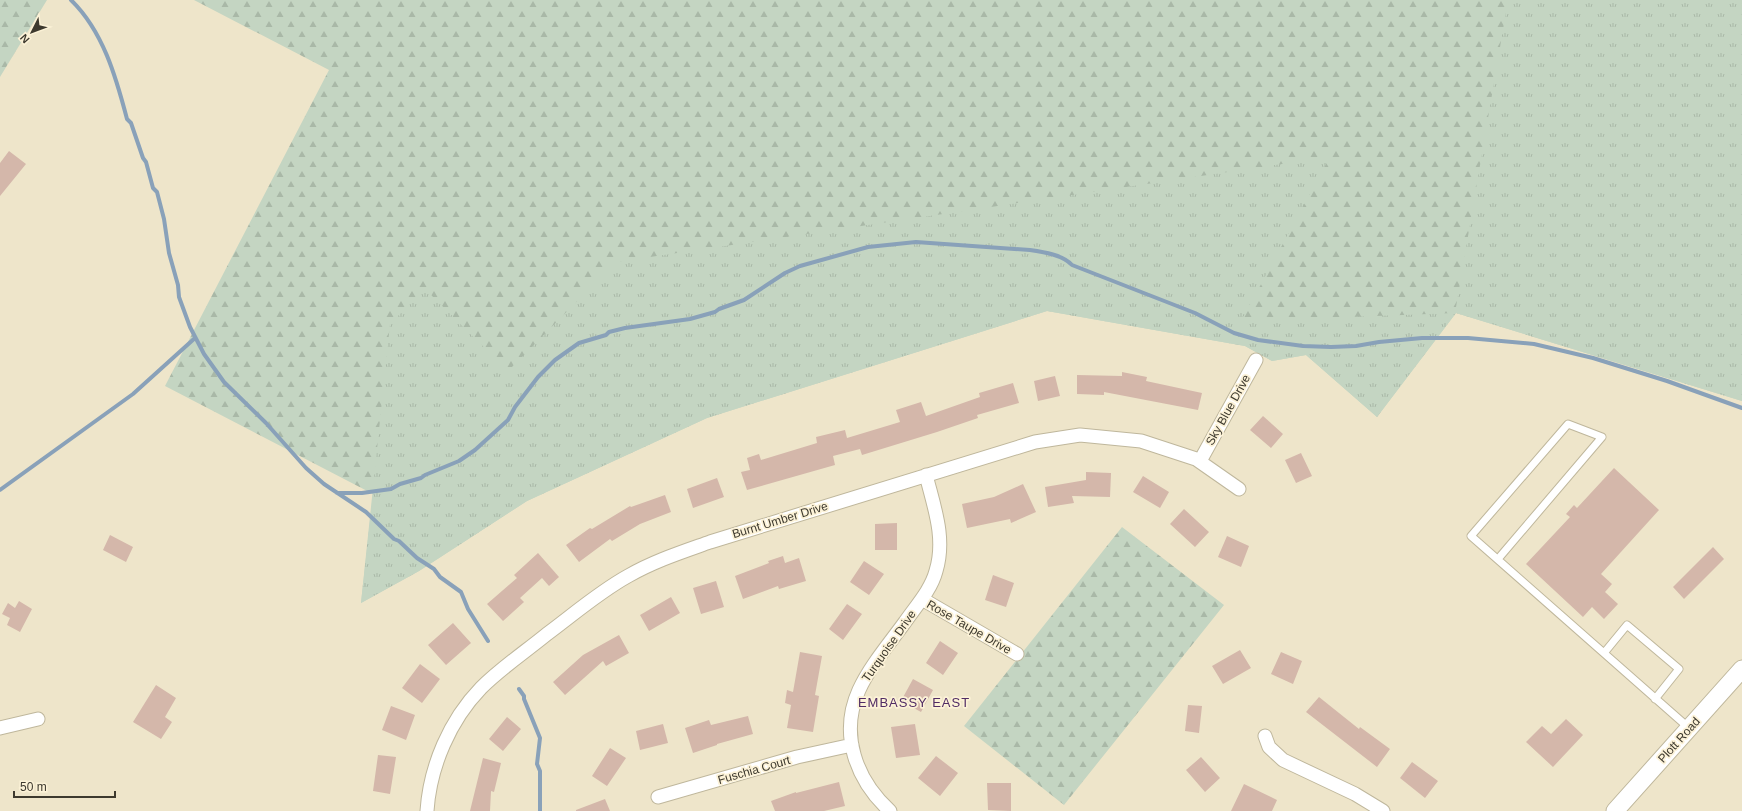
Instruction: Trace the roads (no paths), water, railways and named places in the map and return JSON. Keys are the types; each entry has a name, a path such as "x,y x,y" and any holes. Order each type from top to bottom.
{"street":[{"name":"Sky Blue Drive","path":"1200,461 1256,360"},
{"name":"Burnt Umber Drive","path":"427,811 433,776 443,747 456,722 468,704 503,668 604,591 629,575 665,558 710,542 1035,442 1080,436 1141,441 1200,461 1239,490"},
{"name":"Turquoise Drive","path":"890,811 872,793 857,763 852,745 852,721 858,692 866,676 922,599 936,573 941,540 926,475"},
{"name":"Rose Taupe Drive","path":"922,599 1017,654"},
{"name":"Plott Road","path":"1615,811 1742,669"},
{"path":"0,728 38,719"},
{"path":"1264,736 1269,747 1283,760 1355,794 1383,811"},
{"name":"Fuschia Court","path":"658,797 798,758 852,745"}],"lane":[{"path":"1498,559 1602,437 1568,424 1471,536 1689,728"},
{"path":"1604,653 1627,625 1679,670 1655,699"}],"waterway":[{"path":"71,0 92,26 107,55 127,119 131,123 143,158 146,162 153,188 157,192 164,219 169,253 178,285 179,297 190,327 204,354 224,382 266,423 306,468 324,484 366,512 394,539 399,541 417,558 434,569 440,577 461,592 468,609 488,641"},
{"path":"337,493 362,493 391,489 400,484 421,478 459,461 475,450 508,420 515,407 538,377 555,360 579,343 625,328 690,319 715,312 719,309 744,300 785,273 800,266 868,247 916,242 1030,250 1053,254 1072,265 1195,313 1234,333 1258,340 1303,346 1331,347 1356,346 1379,342 1422,338 1468,338 1534,344 1593,358 1667,381 1742,408"},
{"path":"0,490 133,394 195,338"},
{"path":"519,689 524,696 540,738 537,764 540,771 540,811"}],"district":[{"name":"EMBASSY EAST","path":"914,702"}]}
